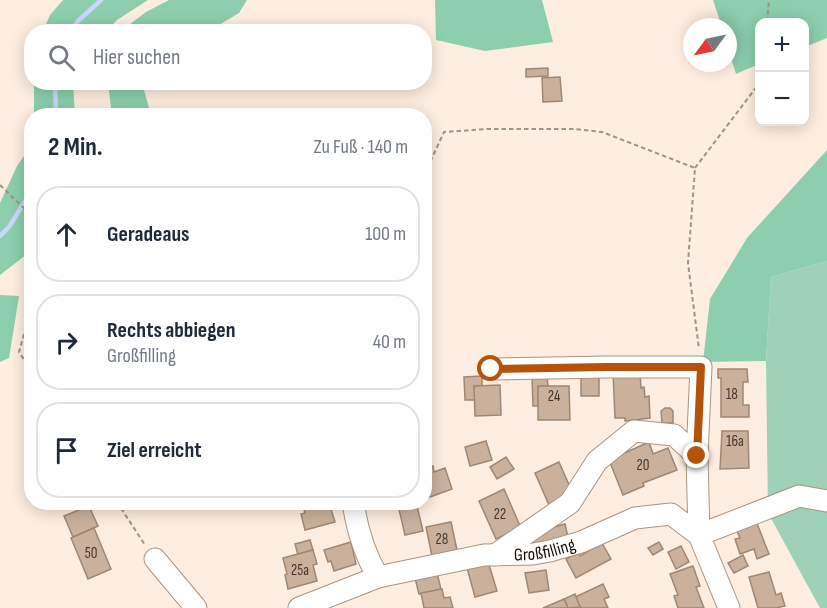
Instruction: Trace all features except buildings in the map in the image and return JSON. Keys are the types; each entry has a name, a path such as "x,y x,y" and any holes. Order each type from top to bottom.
{"street":[{"path":"491,369 701,367 697,456 699,535 729,608"},
{"path":"495,555 570,503 597,461 634,431 674,435 697,456"},
{"path":"699,535 799,496 827,501"},
{"path":"354,510 357,529 378,577"},
{"name":"Großfilling","path":"299,608 378,577 484,555 533,554 550,551 581,542 635,518 671,514 699,535"},
{"path":"155,559 196,608"}],"path":[{"path":"767,18 769,0"},
{"path":"701,367 688,263 696,168 755,89"},
{"path":"432,158 444,132 488,129 574,129 602,132 696,168"},
{"path":"0,185 24,209"},
{"path":"24,334 19,352 24,360"},
{"path":"122,510 155,559"}],"green space":[{"path":"63,0 148,0 113,24 46,24 50,15"},
{"path":"169,0 247,0 239,13 221,24 130,24 146,12"},
{"path":"435,0 542,0 553,42 485,51 436,40"},
{"path":"713,0 827,0 827,38 809,45 809,18 755,18 755,66 736,74 737,18 719,18"},
{"path":"34,90 73,90 75,108 34,108"},
{"path":"109,90 144,90 149,108 111,108"},
{"path":"827,150 827,261 771,277 766,361 703,362 710,299 747,238"},
{"path":"24,156 24,256 0,275 0,203"},
{"path":"827,261 827,608 820,608 768,513 766,361 771,277"},
{"path":"0,295 19,296 9,358 0,362"}],"waterway":[{"path":"76,24 101,0"},
{"path":"55,90 56,108"},
{"path":"0,236 9,227 24,203"}],"route":[{"path":"491,369 701,367 697,456"}]}
